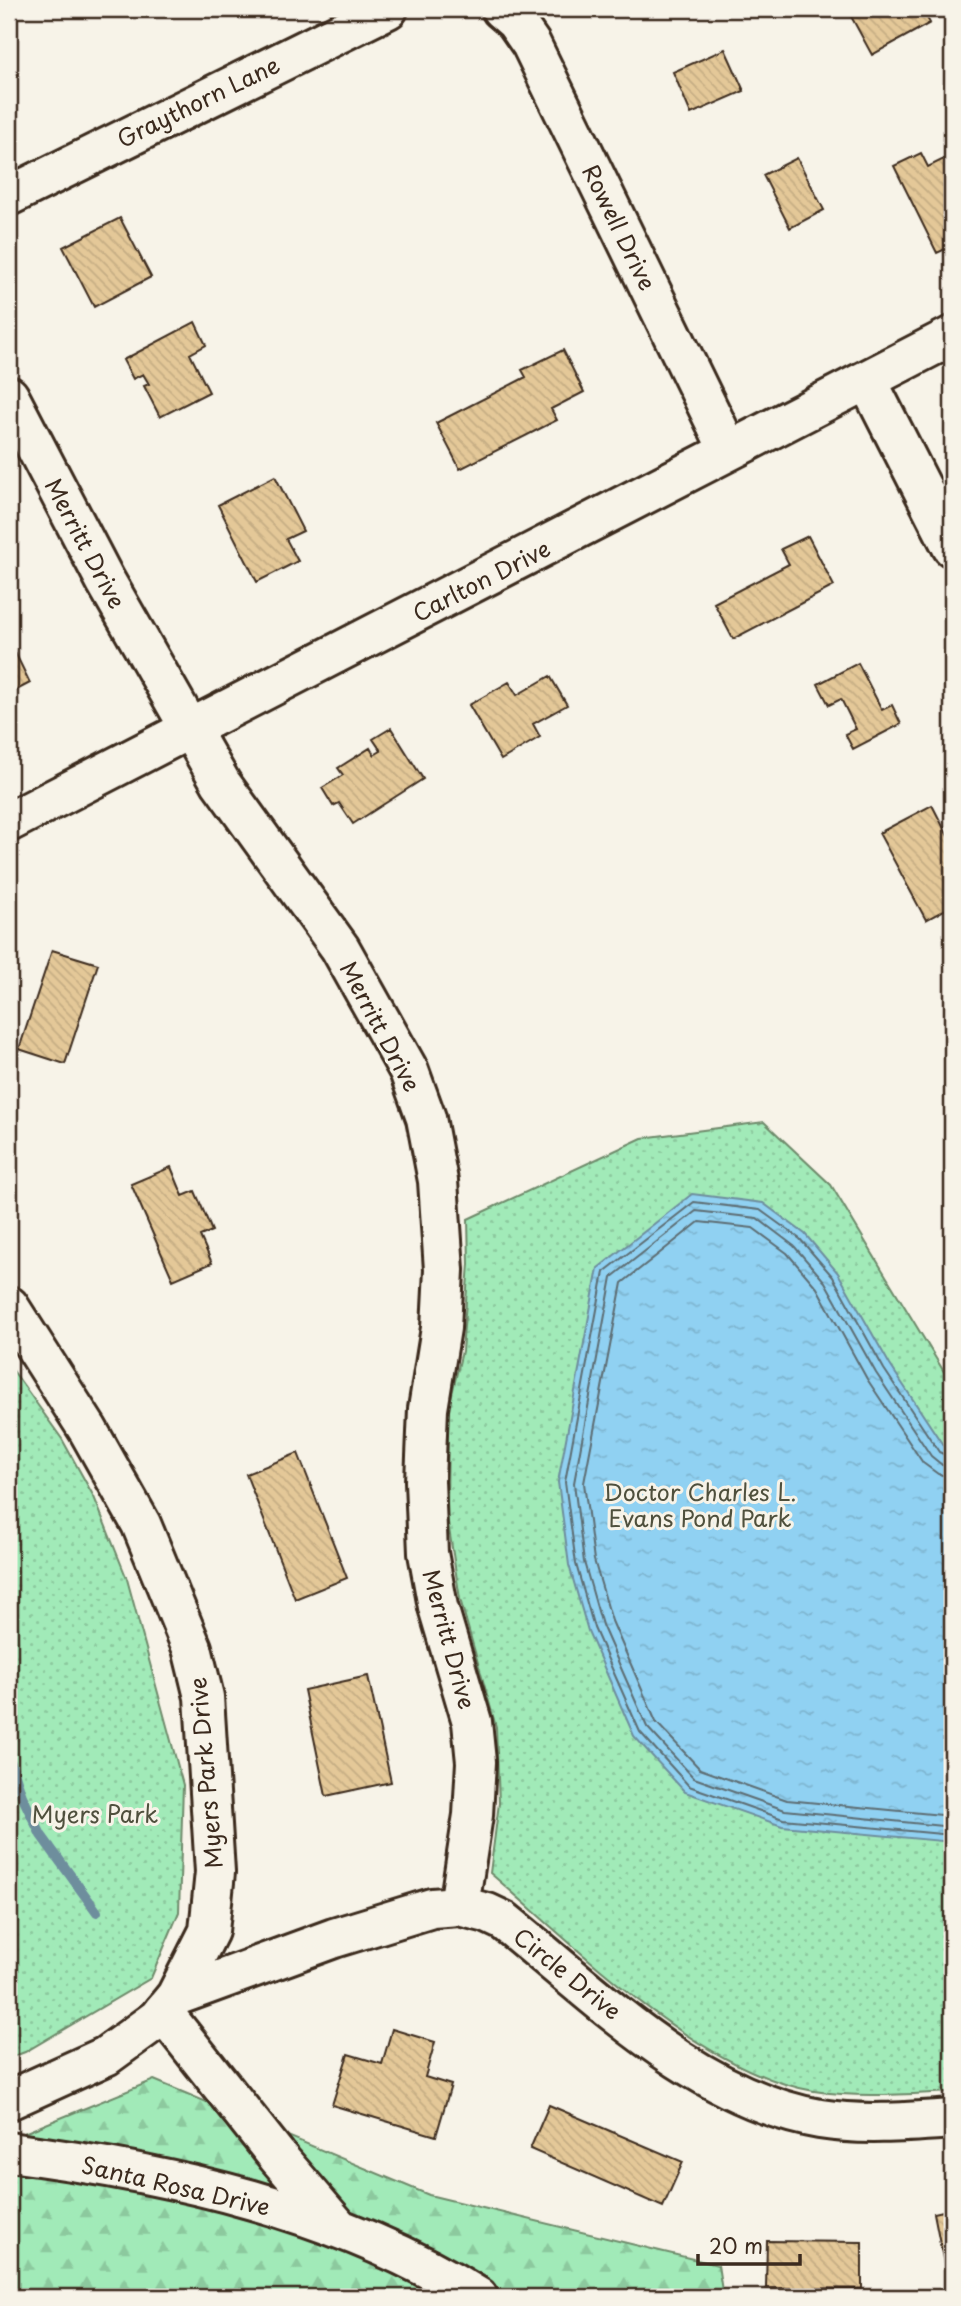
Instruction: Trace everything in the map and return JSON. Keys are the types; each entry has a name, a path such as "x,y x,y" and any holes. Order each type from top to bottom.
{"street":[{"name":"Graythorn Lane","path":"9,195 388,9"},
{"name":"Rowell Drive","path":"501,9 515,22 531,44 729,451"},
{"name":"Carlton Drive","path":"9,822 952,336"},
{"path":"867,380 952,547"},
{"name":"Merritt Drive","path":"9,396 105,580 221,783 340,948 409,1071 426,1118 438,1181 444,1270 442,1328 428,1409 425,1481 428,1553 438,1607 471,1722 476,1762 473,1815 459,1906"},
{"name":"Myers Park Drive","path":"9,1306 88,1430 142,1524 195,1660 204,1697 215,1872 209,1931 169,2004 106,2056 9,2101"},
{"name":"Circle Drive","path":"169,2004 346,1934 432,1908 459,1906 487,1913 504,1921 671,2055 707,2078 775,2107 821,2119 907,2122 952,2119"},
{"name":"Santa Rosa Drive","path":"169,2004 269,2146 340,2229"},
{"name":"Santa Rosa Drive","path":"9,2152 158,2178 257,2201 366,2239 478,2297"}],"green space":[{"name":"Doctor Charles L. Evans Pond Park","path":"764,1122 831,1185 952,1385 952,2092 865,2095 814,2091 771,2079 727,2059 642,2003 490,1873 499,1803 496,1727 460,1599 447,1516 448,1411 462,1351 469,1264 468,1219 642,1138"},
{"name":"Myers Park","path":"9,1365 62,1439 94,1497 127,1579 183,1785 179,1912 151,1978 25,2052 9,2058"},
{"path":"154,2080 429,2195 718,2265 723,2297 9,2297 9,2139"}],"water":[{"path":"692,1194 763,1203 805,1234 838,1273 890,1365 945,1448 952,1452 952,1842 782,1826 685,1792 634,1736 588,1631 569,1565 558,1482 598,1268"}],"building":[{"path":"847,9 922,9 930,23 872,55"},
{"path":"725,49 744,91 691,114 673,72"},
{"path":"921,153 928,167 952,155 952,246 937,253 894,166"},
{"path":"797,158 824,210 790,228 763,175"},
{"path":"120,218 151,277 94,307 63,247"},
{"path":"195,322 206,345 190,354 209,392 160,417 144,386 149,384 143,374 133,379 123,360"},
{"path":"563,350 584,392 551,409 557,420 460,469 436,423 526,377 522,370"},
{"path":"275,476 303,531 286,539 298,561 257,582 218,505"},
{"path":"808,536 834,586 733,639 714,603 789,564 781,549"},
{"path":"9,640 30,683 9,694"},
{"path":"858,663 882,710 892,705 901,724 853,749 845,734 856,729 841,699 829,705 818,684"},
{"path":"550,676 567,705 533,724 540,737 501,760 469,705 509,682 517,695"},
{"path":"391,728 423,779 353,824 339,803 333,806 322,788 343,775 338,768 370,748 374,755 381,751 373,739"},
{"path":"932,805 952,844 952,906 926,920 879,833"},
{"path":"52,950 98,964 65,1064 19,1049"},
{"path":"171,1167 183,1196 195,1191 212,1231 200,1236 212,1263 173,1280 131,1184"},
{"path":"298,1453 347,1578 295,1599 246,1474"},
{"path":"368,1676 391,1782 326,1796 304,1690"},
{"path":"392,2029 435,2042 425,2077 451,2085 436,2136 332,2105 348,2054 382,2064"},
{"path":"549,2105 683,2162 663,2207 530,2149"},
{"path":"952,2209 952,2279 947,2279 934,2213"},
{"path":"767,2241 862,2242 862,2289 766,2288"}],"waterway":[{"path":"9,1757 22,1796 41,1835 97,1912"}]}
